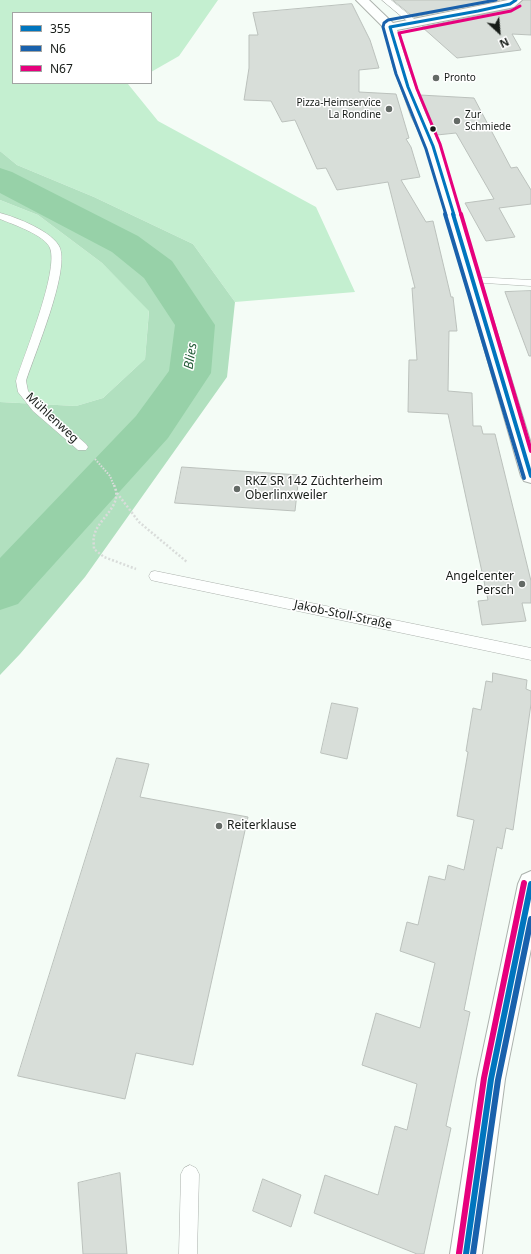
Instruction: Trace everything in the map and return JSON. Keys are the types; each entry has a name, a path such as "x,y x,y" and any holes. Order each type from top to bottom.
{"main road":[{"path":"362,0 390,28 400,68 418,115 433,146 530,471"},
{"path":"390,28 510,4 516,0"},
{"path":"466,1254 491,1080 531,884"}],"lane":[{"path":"386,0 415,23"},
{"name":"Mühlenweg","path":"0,216 34,230 55,246 58,256 53,283 21,381 23,392 37,408 82,447"},
{"path":"474,280 531,283"},
{"name":"Jakob-Stoll-Straße","path":"155,576 531,654"},
{"path":"188,1254 190,1174"}],"path":[{"name":"Mühlenweg","path":"82,447 103,467 116,485 124,506 144,528 221,590"},
{"path":"118,493 116,502 94,535 94,549 104,557 155,576"}],"green space":[{"path":"0,0 218,0 179,56 152,71 152,12 12,12 12,84 128,84 158,121 316,207 355,292 235,302 193,244 94,197 17,165 0,151"},
{"path":"0,151 17,165 94,197 193,244 235,302 227,377 85,577 20,654 0,675 0,402 76,406 103,398 145,359 149,311 102,263 38,215 0,200"},
{"path":"0,200 38,215 102,263 149,310 145,359 103,398 76,406 0,402"}],"building":[{"path":"393,0 500,0 414,17"},
{"path":"523,0 531,0 531,35 512,34 521,50 457,58 422,27 514,8"},
{"path":"352,4 370,40 379,68 359,70 359,92 396,94 409,138 406,139 411,147 420,177 401,180 426,222 433,221 451,297 453,297 457,331 449,331 448,391 472,393 473,426 481,426 483,434 495,434 531,581 531,603 522,603 526,621 482,625 478,601 488,600 448,414 408,412 409,360 417,360 412,288 415,288 388,182 337,190 326,168 317,169 295,120 282,122 271,101 244,100 249,68 249,35 258,35 253,13"},
{"path":"420,95 474,98 511,168 517,167 531,190 531,204 499,208 515,237 486,241 465,203 494,199 456,133 437,135"},
{"path":"531,291 531,356 529,356 505,292"},
{"name":"RKZ SR 142 Züchterheim Oberlinxweiler","path":"182,467 299,475 295,511 175,503"},
{"path":"493,673 527,680 526,689 531,691 531,704 513,830 506,828 502,849 497,847 464,1010 470,1012 446,1126 451,1128 424,1254 417,1254 314,1213 325,1175 378,1195 395,1126 407,1130 417,1084 362,1065 376,1013 420,1028 435,963 400,951 407,922 418,925 429,876 445,880 448,865 464,870 474,820 457,816 468,752 466,751 473,708 481,710 486,681 492,682"},
{"path":"332,703 358,708 347,759 321,753"},
{"path":"117,758 149,764 140,797 248,817 193,1065 136,1053 125,1099 18,1076"},
{"path":"120,1173 127,1254 83,1254 78,1183"},
{"path":"263,1179 301,1195 291,1227 253,1211"}],"waterway":[{"name":"Blies","path":"0,179 125,244 158,270 195,325 190,373 152,427 0,590"}],"transit line":[{"name":"N6","path":"496,0 388,20 384,23 383,27 401,90 426,149 524,478"},
{"name":"355","path":"390,27 478,11 510,4 516,0"},
{"name":"N67","path":"520,6 511,11 399,33 417,89 440,144 531,451"},
{"name":"355","path":"390,27 408,87 433,146 531,476"},
{"name":"N67","path":"459,1253 484,1078 524,883"},
{"name":"355","path":"466,1254 491,1079 531,884"},
{"name":"N6","path":"473,1254 498,1080 531,919"}],"place":[{"name":"Pronto","path":"436,78"},
{"name":"Pizza-Heimservice La Rondine","path":"389,109"},
{"name":"Zur Schmiede","path":"457,121"},
{"name":"RKZ SR 142 Züchterheim Oberlinxweiler","path":"237,489"},
{"name":"Angelcenter Persch","path":"522,584"},
{"name":"Reiterklause","path":"219,826"}]}
